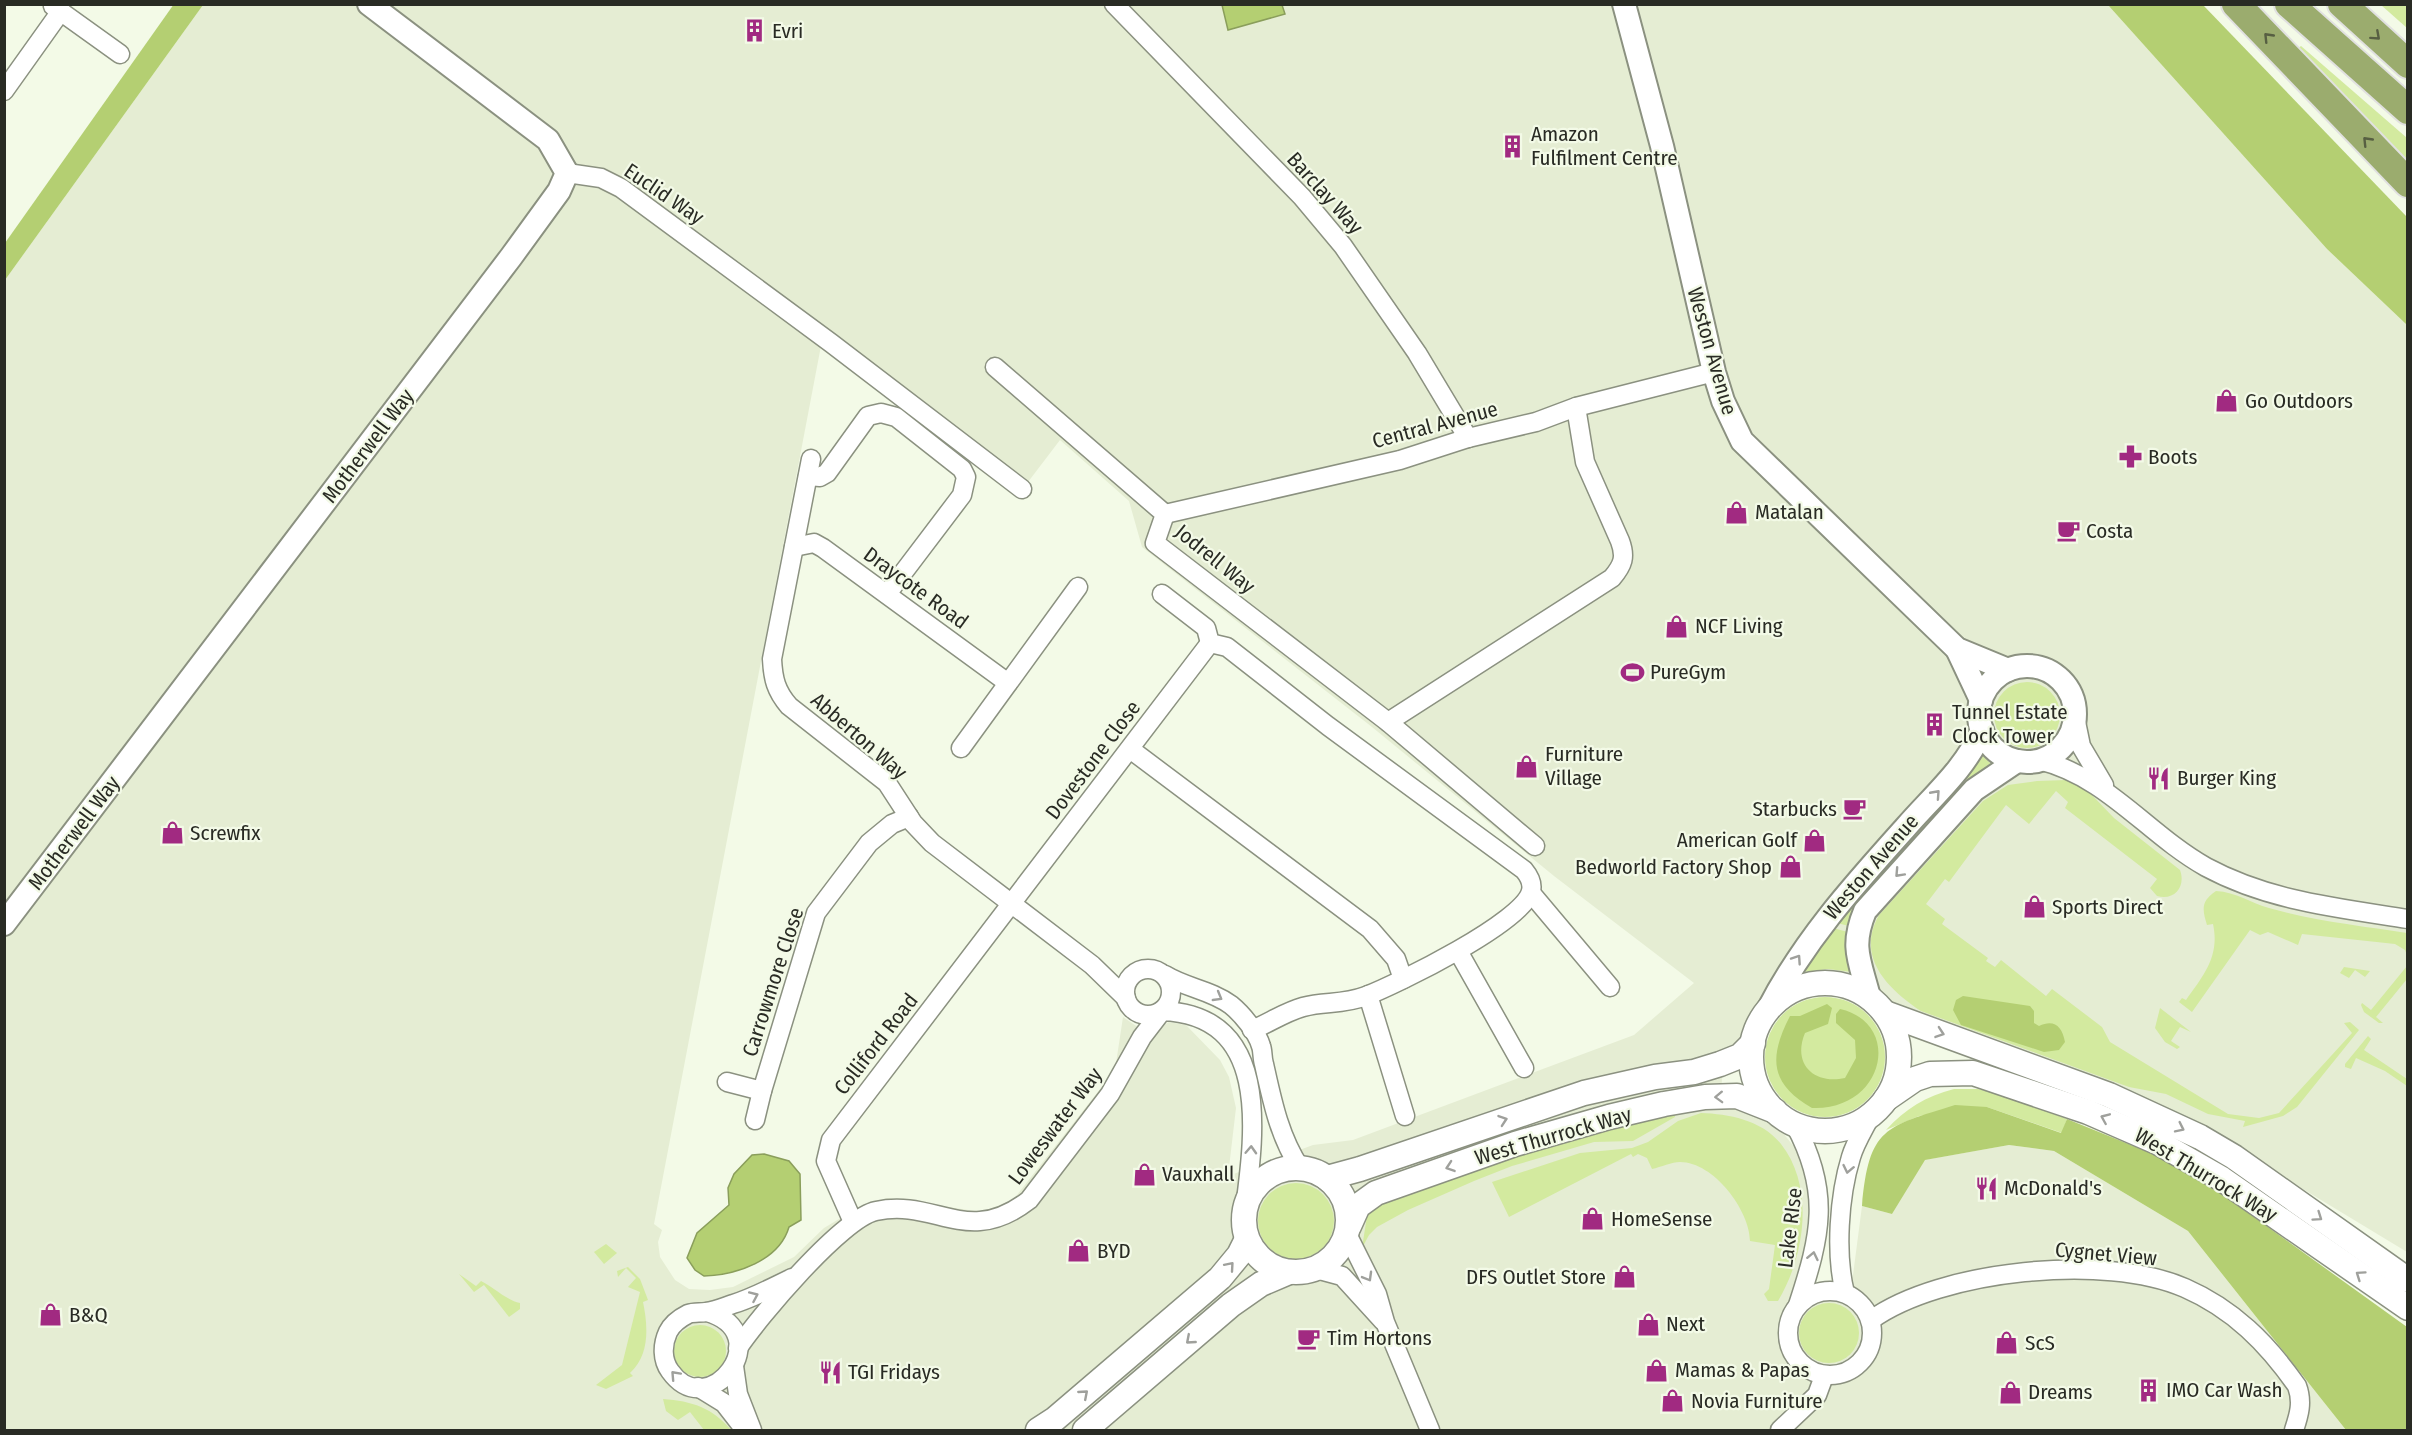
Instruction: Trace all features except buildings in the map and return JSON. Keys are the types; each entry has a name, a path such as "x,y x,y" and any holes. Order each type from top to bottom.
{"highway":[{"path":"2236,4 2408,183"},
{"path":"2289,4 2408,110"},
{"path":"2342,4 2408,64"}],"main road":[{"path":"1819,983 1841,984 1877,1005 1896,1035 1900,1056 1896,1079 1878,1107 1853,1125 1835,1130 1817,1130 1796,1125 1774,1111 1763,1096 1755,1079 1751,1055 1758,1025 1768,1010 1787,993 1819,983"},
{"name":"West Thurrock Way","path":"1877,1005 2109,1095 2200,1137 2234,1157 2408,1280"},
{"name":"West Thurrock Way","path":"1327,1178 1389,1160 1584,1093 1694,1072 1720,1064 1740,1056 1753,1043"},
{"name":"West Thurrock Way","path":"1878,1107 1915,1079 1930,1074 1973,1073 2088,1112 2159,1143 2222,1179 2408,1308"},
{"name":"West Thurrock Way","path":"1348,1230 1358,1206 1376,1193 1515,1144 1609,1117 1705,1097 1737,1096 1774,1111"},
{"path":"1085,1431 1231,1305 1261,1284 1289,1272 1316,1269 1336,1255 1348,1230 1348,1210 1343,1196 1327,1178 1300,1168 1275,1172 1260,1182 1245,1208 1244,1227 1247,1239 1255,1253 1267,1264 1289,1272"},
{"path":"1038,1431 1064,1412 1220,1278 1239,1255 1247,1239"}],"street":[{"name":"Barclay Way","path":"1114,4 1302,197 1343,246 1417,353 1468,438"},
{"name":"Weston Avenue","path":"1624,4 1662,146 1714,372 1735,427 1753,453 1957,649 1981,700"},
{"path":"372,5 548,140 567,173"},
{"path":"4,91 56,8 120,54"},
{"name":"Euclid Way","path":"567,173 601,178 621,188 700,245 1022,489"},
{"name":"Motherwell Way","path":"4,924 511,257 559,191 567,173"},
{"name":"Jodrell Way","path":"995,367 1165,514 1155,543 1388,722"},
{"name":"Central Avenue","path":"1165,514 1400,460 1468,438 1536,422 1576,407 1714,372"},
{"path":"1535,846 1388,722 1612,578 1623,565 1624,551 1586,462 1576,407"},
{"name":"Abberton Way","path":"887,594 962,495 966,477 962,469 896,417 881,412 868,416 827,473 820,477 809,468 772,659 776,686 789,706 887,783 909,817 932,843 1092,965 1129,1004"},
{"name":"Draycote Road","path":"794,547 814,543 1008,683"},
{"path":"961,748 1078,587"},
{"path":"1162,594 1206,628 1210,642 1227,648 1328,726 1524,870 1532,883 1531,893 1490,931 1458,951 1368,995 1344,1004 1302,1007 1252,1029"},
{"name":"Dovestone Close","path":"1011,905 1210,642"},
{"name":"Weston Avenue","path":"1957,649 2008,670"},
{"path":"2108,791 2081,746 2070,693 2057,677 2033,667 2008,670 1991,683 1981,700 1979,717 1982,730 1996,751 2061,766 2108,791 2131,812 2190,855 2250,888 2309,903 2408,919"},
{"path":"2028,760 2061,747 2070,735 2075,717"},
{"name":"Weston Avenue","path":"1768,1010 1787,974 1823,921 1965,762 1982,730"},
{"path":"1130,749 1370,929 1396,959 1403,979"},
{"name":"Weston Avenue","path":"1877,1005 1856,947 1856,932 1865,911 1974,789 2028,760"},
{"name":"Carrowmore Close","path":"755,1119 816,913 869,843 892,824 909,817"},
{"path":"1531,893 1610,987"},
{"name":"Colliford Road","path":"853,1222 826,1161 831,1140 1011,905"},
{"path":"1458,951 1524,1068"},
{"name":"Abberton Way","path":"1092,965 1117,971 1140,969"},
{"path":"1245,1208 1252,1123 1252,1092 1244,1064 1232,1043 1218,1028 1188,1013 1162,1011 1147,1015 1129,1004 1126,984 1140,969 1153,969 1178,983 1220,998 1233,1007 1252,1029 1262,1046 1263,1061 1282,1134 1300,1168"},
{"path":"1162,1011 1172,998 1170,981 1165,975"},
{"path":"1368,995 1406,1116"},
{"name":"Loweswater Way","path":"1124,1072 1132,1037 1129,1004"},
{"name":"Loweswater Way","path":"736,1357 755,1323 799,1275 853,1222 874,1211 890,1209 962,1222 986,1222 1016,1210 1036,1191 1110,1094 1142,1037 1162,1011"},
{"name":"Carrowmore Close","path":"727,1082 762,1090"},
{"path":"1780,1431 1817,1395 1824,1376 1846,1373 1866,1357 1871,1344 1871,1320 1861,1304 1845,1293 1838,1268 1845,1183 1851,1155 1878,1107"},
{"name":"Lake RIse","path":"1796,1125 1810,1153 1818,1180 1820,1206 1815,1250 1798,1305 1788,1324 1788,1343 1798,1361 1805,1368 1824,1376"},
{"path":"1348,1230 1377,1294 1385,1322 1430,1431"},
{"path":"1316,1269 1342,1276 1385,1322"},
{"name":"Cygnet View","path":"1871,1320 1919,1294 1951,1284 2015,1272 2092,1272 2150,1278 2182,1287 2203,1297 2252,1331 2297,1386 2301,1395 2300,1410 2294,1431"},
{"name":"Loweswater Way","path":"706,1312 738,1303 799,1275"},
{"name":"Lake RIse","path":"1798,1305 1812,1295 1823,1291 1845,1293"},
{"path":"745,1431 724,1402 698,1387 682,1382 669,1369 663,1352 664,1341 669,1330 678,1320 695,1313 706,1312 723,1319 731,1327 736,1357 738,1394 752,1431"},
{"path":"698,1387 715,1384 725,1379 736,1357"}],"shaded area":[{"path":"174,4 203,5 5,280 5,243"},
{"path":"203,5 2108,5 2327,249 2407,325 2407,1252 2217,1137 1900,1013 1850,976 1793,977 1754,1009 1722,1076 1721,1105 1754,1113 1783,1133 1799,1153 1809,1185 1810,1221 1804,1264 1792,1294 1850,1298 1862,1206 1892,1214 1924,1160 2009,1145 2054,1151 2188,1231 2346,1430 5,1430 5,280","holes":["824,330 1028,482 1060,440 1129,501 1142,547 1372,727 1554,876 1694,983 1634,1035 1353,1140 1313,1145 1228,1176 1236,1108 1229,1077 1220,1060 1186,1025 1169,1022 1148,1034 1123,1017 1115,1070 1013,1200 982,1212 887,1198 854,1210 824,1228 794,1257 733,1287 710,1290 689,1289 675,1280 660,1257 658,1242 662,1230 654,1224"]},
{"path":"1222,5 1282,5 1285,14 1228,30"},
{"path":"2108,5 2203,5 2407,217 2407,325 2327,249"},
{"path":"2381,5 2407,5 2407,28"},
{"path":"2301,46 2407,138 2407,165 2296,50"},
{"path":"2027,682 2040,685 2050,692 2057,702 2060,715 2057,728 2050,738 2040,745 2027,748 2014,745 2004,738 1997,728 1994,715 1997,702 2004,692 2014,685"},
{"path":"1982,755 1991,764 1970,782 1965,778"},
{"path":"2067,780 2089,792 2114,818 2180,870 2181,882 2178,891 2169,896 2157,896 2150,888 2157,879 2065,808 2068,802 2056,791 2029,824 2006,805 1949,882 1945,879 1926,904 1945,919 1942,924 1988,958 1986,961 1995,967 2001,960 2046,996 2052,989 2102,1027 2110,1042 2228,1114 2259,1118 2279,1113 2352,1033 2344,1023 2350,1022 2359,1030 2297,1107 2283,1116 2243,1127 2245,1121 2208,1114 2166,1094 2129,1087 1921,1011 1897,993 1887,982 1873,958 1871,945 1873,930 1879,915 1983,801 2008,785"},
{"path":"1961,782 1966,786 1849,926 1833,922"},
{"path":"2216,891 2230,893 2269,908 2303,916 2407,933 2407,955 2405,950 2395,944 2302,934 2298,945 2268,932 2260,935 2250,930 2192,1012 2179,1002 2182,998 2186,1000 2193,991 2212,956 2215,935 2213,924 2207,925 2204,906 2208,898"},
{"path":"1829,927 1848,932 1852,972 1828,969 1804,972"},
{"path":"2407,966 2407,979 2376,1017 2383,1023 2379,1023 2364,1012 2361,1005 2362,1003 2371,1010"},
{"path":"2344,967 2370,971 2365,977 2355,970 2349,978 2340,973"},
{"path":"1963,996 2030,1006 2034,1011 2034,1023 2039,1026 2049,1023 2056,1025 2062,1032 2065,1042 2059,1050 2044,1052 1961,1025 1953,1010 1956,1000"},
{"path":"1825,997 1848,1002 1867,1015 1880,1034 1885,1057 1880,1080 1867,1099 1848,1112 1825,1117 1802,1112 1783,1099 1770,1080 1765,1057 1770,1034 1783,1015 1802,1002"},
{"path":"1827,1004 1832,1008 1828,1024 1805,1033 1801,1054 1808,1070 1824,1078 1845,1078 1856,1058 1855,1040 1836,1023 1836,1014 1840,1009 1860,1017 1872,1031 1878,1047 1877,1065 1870,1082 1856,1096 1837,1105 1812,1108 1787,1089 1777,1068 1776,1057 1790,1016 1800,1016"},
{"path":"2160,1008 2191,1032 2180,1027 2171,1041 2180,1047 2177,1049 2165,1042 2155,1028"},
{"path":"2368,1036 2371,1039 2364,1050 2407,1079 2407,1086 2385,1071 2356,1058 2351,1069 2345,1067"},
{"path":"1954,1089 1978,1089 1998,1094 2067,1119 2062,1133 1987,1107 1919,1116 1886,1130 1917,1104 1934,1095"},
{"path":"1955,1105 1987,1107 2061,1133 2067,1119 2153,1154 2222,1194 2407,1327 2407,1430 2346,1430 2188,1231 2054,1151 2009,1145 1925,1160 1892,1214 1862,1206 1870,1160 1876,1145 1885,1134 1912,1119"},
{"path":"1674,1111 1675,1117 1633,1141 1594,1142 1512,1166 1474,1181 1408,1210 1377,1227 1369,1235 1362,1248 1367,1216 1377,1206 1535,1146"},
{"path":"1701,1113 1734,1117 1755,1124 1781,1144 1792,1161 1799,1180 1802,1201 1800,1243 1795,1264 1778,1301 1768,1301 1764,1294 1769,1289 1775,1245 1750,1241 1744,1216 1728,1190 1705,1170 1693,1164 1677,1162 1652,1169 1647,1158 1638,1154 1633,1157 1631,1154 1509,1217 1492,1182 1580,1153 1632,1148 1648,1142 1678,1121"},
{"path":"764,1154 789,1161 800,1174 801,1220 789,1227 784,1239 776,1249 755,1264 729,1273 704,1276 695,1270 687,1258 697,1233 729,1205 728,1188 734,1174 752,1155"},
{"path":"1296,1183 1311,1186 1323,1194 1331,1206 1334,1221 1331,1236 1323,1248 1311,1256 1296,1259 1281,1256 1269,1248 1261,1236 1258,1221 1261,1206 1269,1194 1281,1186"},
{"path":"606,1244 617,1253 604,1264 594,1252"},
{"path":"628,1267 640,1279 648,1300 643,1302 646,1340 641,1358 630,1373 633,1376 606,1389 596,1385 622,1365 640,1292 628,1287 636,1278 626,1268 618,1277 617,1271"},
{"path":"459,1274 476,1286 481,1281 520,1303 520,1309 509,1317 484,1285 474,1292"},
{"path":"1829,1303 1850,1312 1859,1333 1850,1354 1829,1363 1808,1354 1799,1333 1808,1312"},
{"path":"700,1325 710,1327 718,1333 724,1341 726,1351 724,1361 718,1369 710,1375 700,1377 690,1375 682,1369 676,1361 674,1351 676,1341 682,1333 690,1327"},
{"path":"663,1399 701,1407 717,1416 731,1430 704,1430 690,1412 678,1420 666,1411"}],"place":[{"name":"Evri","path":"754,31"},
{"name":"Amazon Fulfilment Centre","path":"1513,146"},
{"name":"Go Outdoors","path":"2227,401"},
{"name":"Boots","path":"2130,457"},
{"name":"Matalan","path":"1737,512"},
{"name":"Costa","path":"2068,531"},
{"name":"NCF Living","path":"1677,626"},
{"name":"PureGym","path":"1632,672"},
{"name":"Tunnel Estate Clock Tower","path":"1934,724"},
{"name":"Furniture Village","path":"1527,766"},
{"name":"Burger King","path":"2159,778"},
{"name":"Starbucks","path":"1855,809"},
{"name":"Screwfix","path":"172,833"},
{"name":"American Golf","path":"1815,840"},
{"name":"Bedworld Factory Shop","path":"1790,867"},
{"name":"Sports Direct","path":"2034,907"},
{"name":"Vauxhall","path":"1144,1174"},
{"name":"McDonald's","path":"1986,1188"},
{"name":"HomeSense","path":"1593,1219"},
{"name":"BYD","path":"1079,1251"},
{"name":"DFS Outlet Store","path":"1624,1277"},
{"name":"B&Q","path":"51,1315"},
{"name":"Next","path":"1648,1324"},
{"name":"Tim Hortons","path":"1309,1338"},
{"name":"ScS","path":"2007,1343"},
{"name":"Mamas & Papas","path":"1657,1370"},
{"name":"TGI Fridays","path":"830,1372"},
{"name":"IMO Car Wash","path":"2148,1390"},
{"name":"Dreams","path":"2010,1392"},
{"name":"Novia Furniture","path":"1673,1401"}]}
